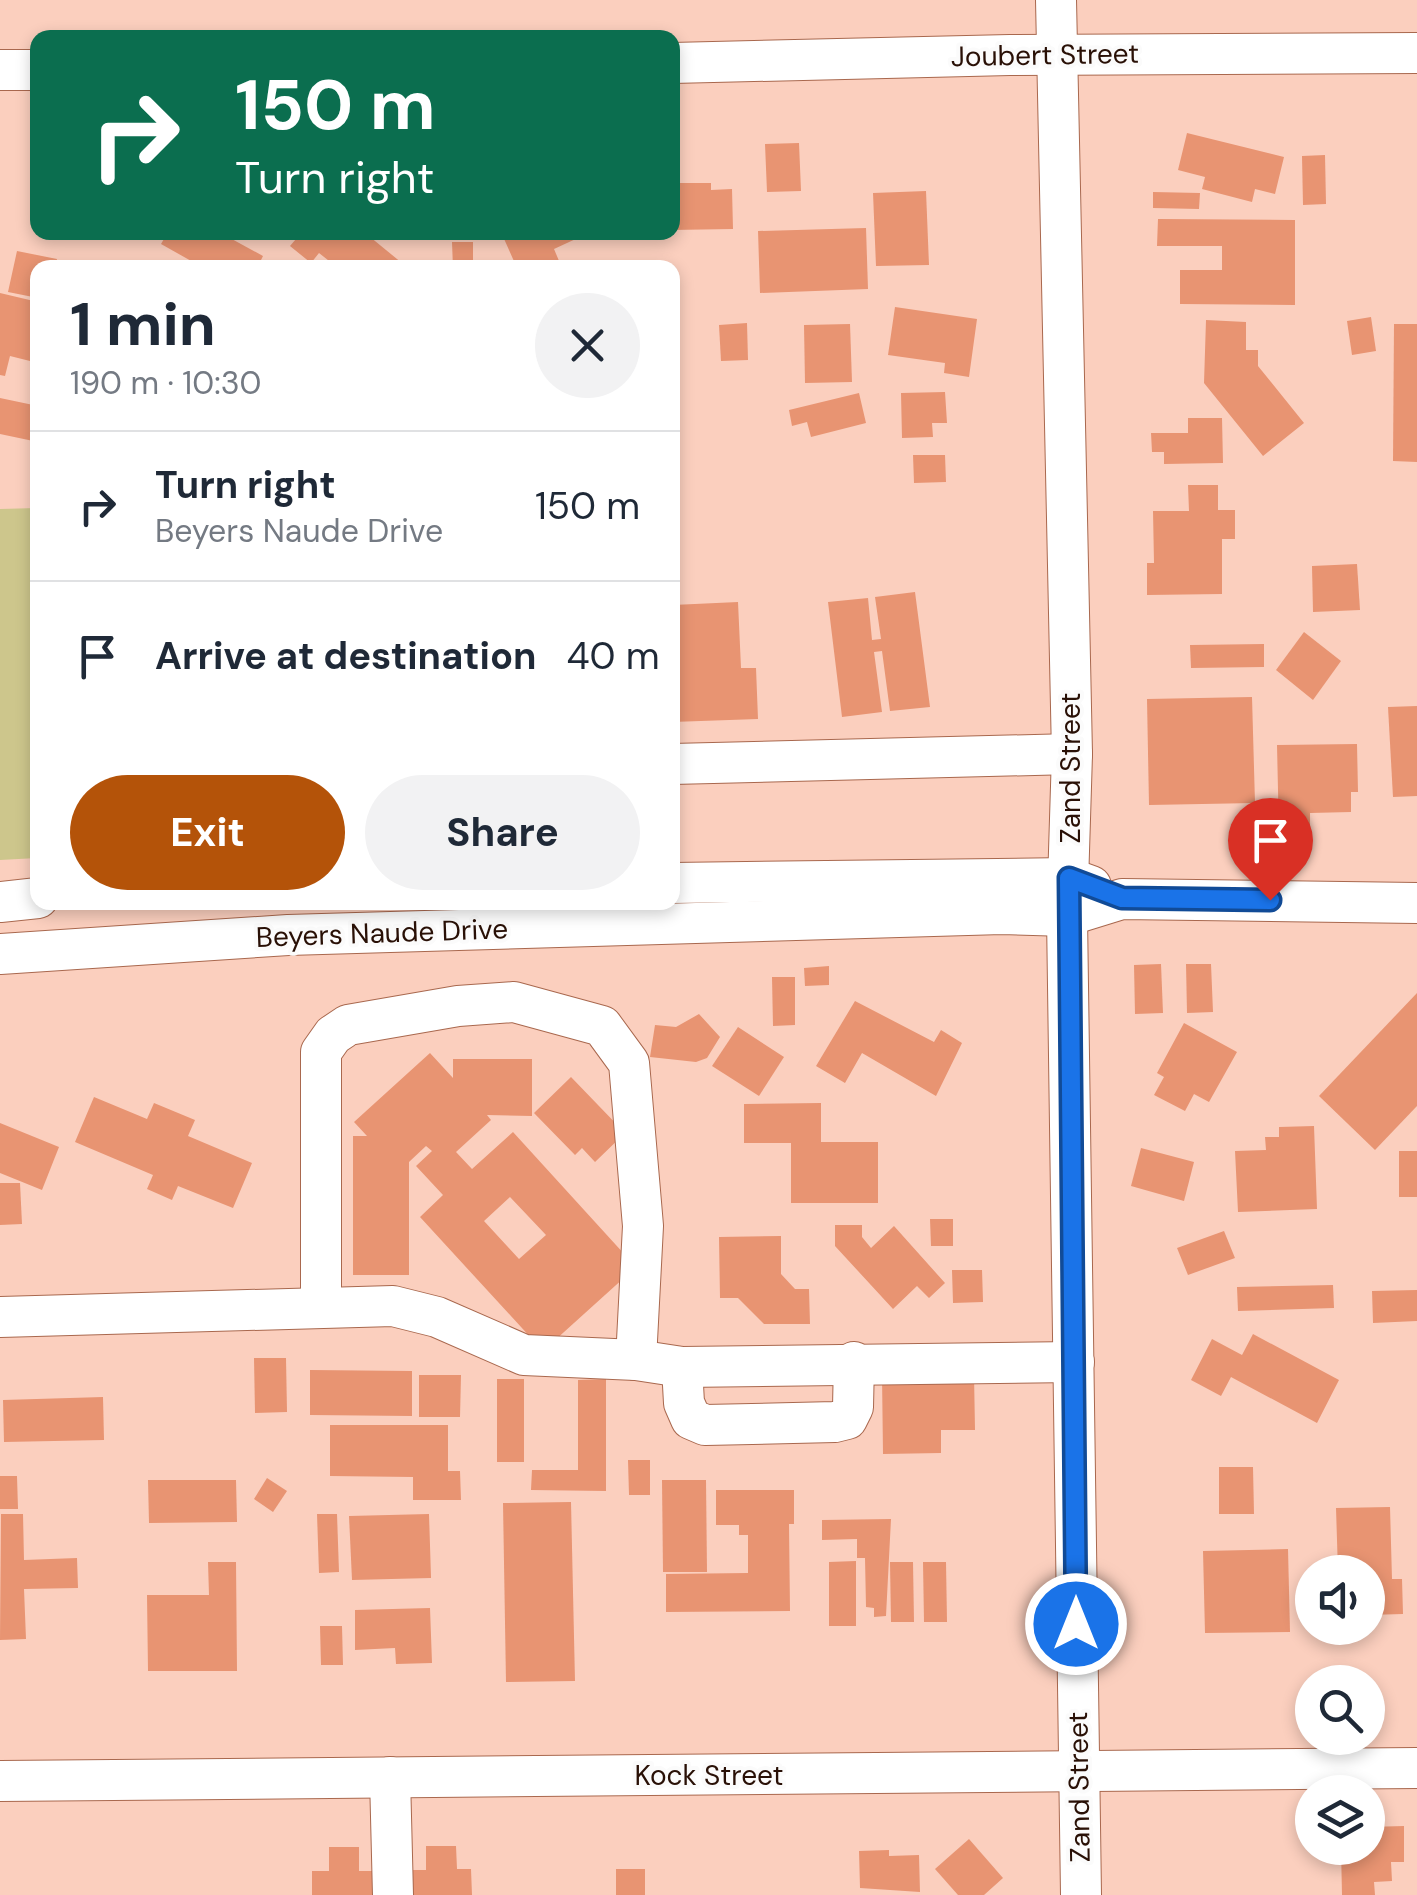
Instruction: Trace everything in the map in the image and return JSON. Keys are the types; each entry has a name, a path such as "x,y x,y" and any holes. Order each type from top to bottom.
{"street":[{"name":"Zand Street","path":"1056,0 1072,754 1068,897 1081,1895"},
{"name":"Joubert Street","path":"680,62 1058,54 1417,53"},
{"path":"0,70 30,70"},
{"path":"680,764 1072,754"},
{"name":"Beyers Naude Drive","path":"680,883 1068,897 1417,902"},
{"name":"Beyers Naude Drive","path":"0,954 308,934 1002,914 1068,897"},
{"path":"0,902 30,899"},
{"path":"322,1306 320,1052 333,1035 348,1025 458,1006 514,1002 602,1026 629,1063 643,1226 636,1360"},
{"path":"0,1317 322,1306 408,1310 437,1317 524,1354 636,1360 682,1367 1074,1362"},
{"path":"682,1367 684,1403 691,1419 705,1425 835,1422 846,1419 853,1407 854,1362"},
{"name":"Kock Street","path":"0,1781 1417,1768"},
{"path":"390,1776 393,1895"}],"shaded area":[{"path":"30,508 30,858 0,860 0,509"}],"building":[{"path":"1187,133 1284,157 1275,194 1255,189 1252,202 1202,189 1205,177 1178,170"},
{"path":"799,143 801,191 767,192 765,144"},
{"path":"1325,155 1326,204 1303,205 1302,156"},
{"path":"680,183 711,183 711,190 732,189 733,229 680,230"},
{"path":"926,191 929,265 876,266 873,193"},
{"path":"1153,192 1200,193 1199,209 1153,208"},
{"path":"1158,219 1295,220 1295,305 1180,304 1180,270 1222,270 1222,246 1157,246"},
{"path":"866,228 868,289 760,293 758,231"},
{"path":"163,240 234,240 263,256 261,260 189,260 161,244"},
{"path":"295,240 374,240 398,260 328,260 319,253 313,260 307,260 290,246"},
{"path":"505,240 574,240 554,249 559,260 513,260"},
{"path":"452,242 473,242 473,260 453,260"},
{"path":"17,251 57,259 30,260 30,296 8,292"},
{"path":"0,293 30,300 30,361 10,356 5,376 0,375"},
{"path":"895,307 977,319 969,377 944,373 945,363 888,355"},
{"path":"1371,317 1376,351 1352,355 1347,321"},
{"path":"1206,320 1246,322 1246,350 1258,350 1258,366 1304,423 1263,456 1204,383"},
{"path":"747,323 748,360 721,361 719,325"},
{"path":"850,324 852,382 805,383 804,325"},
{"path":"1394,324 1417,324 1417,462 1393,461"},
{"path":"945,392 947,423 932,423 933,437 902,438 901,393"},
{"path":"859,393 866,423 811,437 807,422 792,426 789,410"},
{"path":"0,398 30,404 30,440 0,434"},
{"path":"1188,418 1222,418 1223,463 1164,464 1164,452 1152,452 1151,433 1188,433"},
{"path":"913,455 945,455 946,482 914,483"},
{"path":"1188,485 1218,485 1218,510 1235,510 1235,539 1222,539 1222,594 1147,595 1147,563 1154,563 1153,511 1189,511"},
{"path":"1357,564 1360,610 1313,612 1312,566"},
{"path":"915,592 930,707 890,711 882,651 874,652 882,712 842,717 828,602 868,598 872,640 881,639 875,597"},
{"path":"738,602 741,668 756,668 758,719 680,722 680,605"},
{"path":"1304,632 1341,661 1313,700 1276,670"},
{"path":"1264,644 1264,667 1191,668 1190,645"},
{"path":"1252,697 1255,803 1149,805 1147,699"},
{"path":"1417,706 1417,796 1393,797 1388,707"},
{"path":"1357,744 1358,792 1351,792 1351,812 1310,813 1310,834 1279,835 1277,745"},
{"path":"1161,964 1163,1013 1135,1014 1134,965"},
{"path":"1186,964 1211,964 1213,1012 1187,1013"},
{"path":"829,966 829,985 805,986 804,968"},
{"path":"772,977 795,977 795,1025 773,1026"},
{"path":"1417,993 1417,1106 1375,1150 1319,1096"},
{"path":"855,1001 934,1042 941,1030 962,1043 936,1096 862,1053 845,1083 816,1066"},
{"path":"699,1014 720,1037 707,1058 696,1062 650,1057 655,1025 676,1027"},
{"path":"1184,1023 1237,1052 1209,1102 1194,1094 1185,1111 1154,1095 1164,1077 1157,1073"},
{"path":"738,1027 784,1057 759,1096 712,1066"},
{"path":"430,1053 453,1078 453,1059 532,1059 532,1116 487,1115 491,1120 456,1152 472,1169 513,1132 636,1267 543,1351 420,1217 443,1195 416,1166 432,1151 426,1146 409,1162 409,1275 353,1275 353,1136 367,1136 354,1122","holes":["510,1197 546,1235 519,1259 484,1221"]},
{"path":"571,1077 625,1133 595,1162 582,1148 575,1155 534,1113"},
{"path":"94,1097 147,1119 154,1103 195,1120 188,1136 252,1163 233,1208 178,1186 172,1200 147,1189 153,1175 75,1142"},
{"path":"821,1103 821,1142 878,1142 878,1203 791,1203 791,1143 744,1143 744,1104"},
{"path":"0,1123 59,1147 42,1190 0,1173"},
{"path":"1314,1126 1317,1209 1238,1212 1235,1151 1266,1150 1265,1137 1279,1137 1279,1127"},
{"path":"1141,1148 1194,1162 1184,1201 1131,1186"},
{"path":"1399,1151 1417,1151 1417,1197 1399,1197"},
{"path":"0,1183 20,1183 22,1224 0,1225"},
{"path":"930,1219 953,1219 953,1246 931,1246"},
{"path":"835,1225 862,1225 862,1237 871,1248 894,1226 945,1283 929,1298 917,1286 893,1309 835,1246"},
{"path":"1224,1231 1235,1258 1188,1275 1177,1248"},
{"path":"781,1236 781,1274 795,1289 809,1289 810,1324 764,1324 738,1298 720,1298 719,1237"},
{"path":"952,1270 982,1270 983,1302 953,1303"},
{"path":"1333,1285 1334,1308 1238,1311 1237,1287"},
{"path":"1417,1290 1417,1321 1373,1323 1372,1291"},
{"path":"1253,1334 1339,1380 1317,1423 1231,1377 1221,1396 1191,1380 1212,1339 1242,1355"},
{"path":"254,1358 286,1358 287,1412 255,1413"},
{"path":"310,1370 412,1371 412,1416 310,1415"},
{"path":"974,1374 975,1430 941,1430 941,1453 883,1454 882,1375"},
{"path":"419,1375 461,1375 460,1417 419,1417"},
{"path":"497,1379 524,1379 524,1462 497,1462"},
{"path":"606,1379 606,1491 531,1490 532,1470 578,1470 578,1380"},
{"path":"103,1397 104,1440 4,1442 3,1400"},
{"path":"330,1425 448,1425 448,1471 460,1471 461,1500 413,1500 413,1477 330,1476"},
{"path":"628,1460 650,1460 650,1495 629,1495"},
{"path":"1219,1467 1253,1467 1254,1514 1219,1514"},
{"path":"0,1476 17,1476 18,1509 0,1509"},
{"path":"267,1478 287,1491 273,1512 254,1499"},
{"path":"148,1480 236,1480 237,1522 149,1523"},
{"path":"662,1480 706,1480 707,1572 663,1572"},
{"path":"716,1490 794,1490 794,1524 789,1524 790,1611 666,1612 666,1574 748,1573 748,1535 739,1535 739,1525 716,1525"},
{"path":"571,1502 575,1681 506,1682 503,1503"},
{"path":"1390,1507 1392,1579 1402,1579 1403,1614 1385,1615 1385,1555 1337,1555 1336,1508"},
{"path":"1,1514 23,1514 24,1560 77,1558 78,1588 24,1589 26,1639 0,1640"},
{"path":"317,1514 337,1514 339,1572 319,1573"},
{"path":"429,1514 431,1578 352,1580 349,1516"},
{"path":"891,1519 886,1616 874,1617 874,1608 866,1607 865,1558 857,1558 857,1539 822,1540 822,1520"},
{"path":"1288,1549 1290,1632 1205,1633 1203,1551"},
{"path":"856,1561 856,1626 829,1626 829,1562"},
{"path":"208,1562 236,1562 237,1671 148,1671 147,1595 209,1595"},
{"path":"890,1562 913,1562 914,1622 891,1622"},
{"path":"923,1562 946,1562 947,1622 924,1622"},
{"path":"430,1608 432,1663 396,1664 395,1648 355,1650 355,1610"},
{"path":"320,1626 342,1626 343,1665 321,1665"},
{"path":"1404,1826 1404,1862 1391,1862 1392,1881 1374,1882 1375,1895 1342,1895 1341,1865 1385,1865 1385,1827"},
{"path":"969,1839 1003,1878 984,1895 958,1895 935,1869"},
{"path":"426,1846 456,1846 457,1869 471,1869 472,1895 412,1895 412,1870 426,1870"},
{"path":"329,1847 359,1847 359,1871 374,1871 375,1895 312,1895 312,1871 329,1871"},
{"path":"889,1850 889,1856 919,1855 920,1892 860,1888 859,1851"},
{"path":"616,1869 645,1869 645,1895 616,1895"}],"route":[{"path":"1076,1624 1069,878 1122,898 1270,900"}]}
